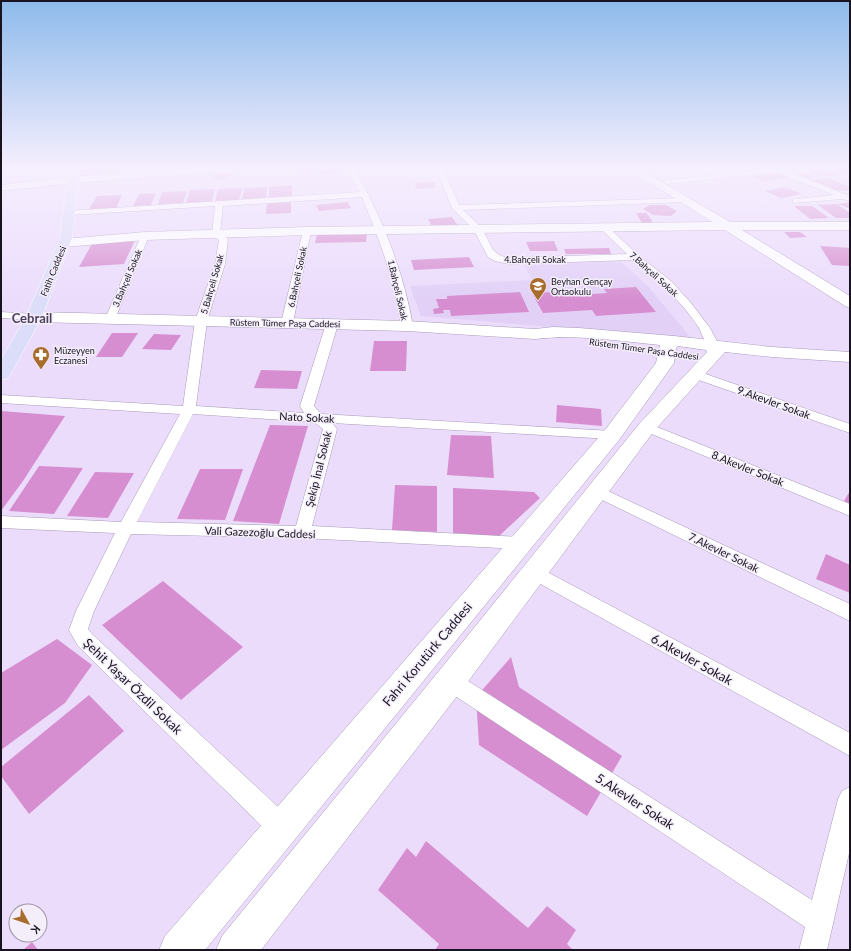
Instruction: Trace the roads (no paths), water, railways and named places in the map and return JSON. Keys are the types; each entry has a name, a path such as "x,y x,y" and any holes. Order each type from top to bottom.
{"main road":[{"name":"Fatih Caddesi","path":"1,375 34,317 64,243 70,213"}],"street":[{"path":"70,213 79,212"},
{"name":"5.Bahçeli Sokak","path":"201,321 220,264 224,239 216,234 218,212"},
{"name":"1.Bahçeli Sokak","path":"373,212 392,261 403,301 406,326"},
{"name":"4.Bahçeli Sokak","path":"460,212 478,230 490,255 498,259 509,261 635,257"},
{"path":"706,212 850,303"},
{"path":"723,212 773,240"},
{"path":"64,243 144,236 307,231 850,226"},
{"name":"7.Bahçeli Sokak","path":"604,228 635,257 667,283 687,305 704,328 707,359"},
{"name":"6.Bahçeli Sokak","path":"287,323 307,231"},
{"name":"3.Bahçeli Sokak","path":"110,319 144,236"},
{"path":"1,315 34,317"},
{"name":"Rüstem Tümer Paşa Caddesi","path":"34,317 406,326 535,334 549,338 587,342 671,347 695,358 707,359 747,357 850,367"},
{"path":"189,410 201,321"},
{"name":"Şekip İnal Sokak","path":"302,532 330,429 325,422 316,417 306,406 332,324"},
{"name":"Fahri Korutürk Caddesi","path":"179,950 612,435 665,363 671,347"},
{"name":"Rüstem Tümer Paşa Caddesi","path":"707,359 772,352 850,357"},
{"path":"236,950 450,682 647,427 707,359"},
{"name":"9.Akevler Sokak","path":"707,359 850,429"},
{"name":"Nato Sokak","path":"1,399 612,435"},
{"name":"Şehit Yaşar Özdil Sokak","path":"189,410 126,528 85,611 78,630 85,640 282,828"},
{"name":"8.Akevler Sokak","path":"647,427 850,510"},
{"name":"7.Akevler Sokak","path":"597,492 850,613"},
{"name":"Vali Gazezoğlu Caddesi","path":"1,522 126,528 302,532 520,543"},
{"name":"6.Akevler Sokak","path":"534,572 850,745"},
{"name":"5.Akevler Sokak","path":"450,682 819,920"},
{"path":"813,950 819,920 850,799"}],"place":[{"name":"Beyhan Gençay Ortaokulu","path":"538,301"},
{"name":"Müzeyyen Eczanesi","path":"41,370"}],"district":[{"name":"Cebrail","path":"32,318"}]}
